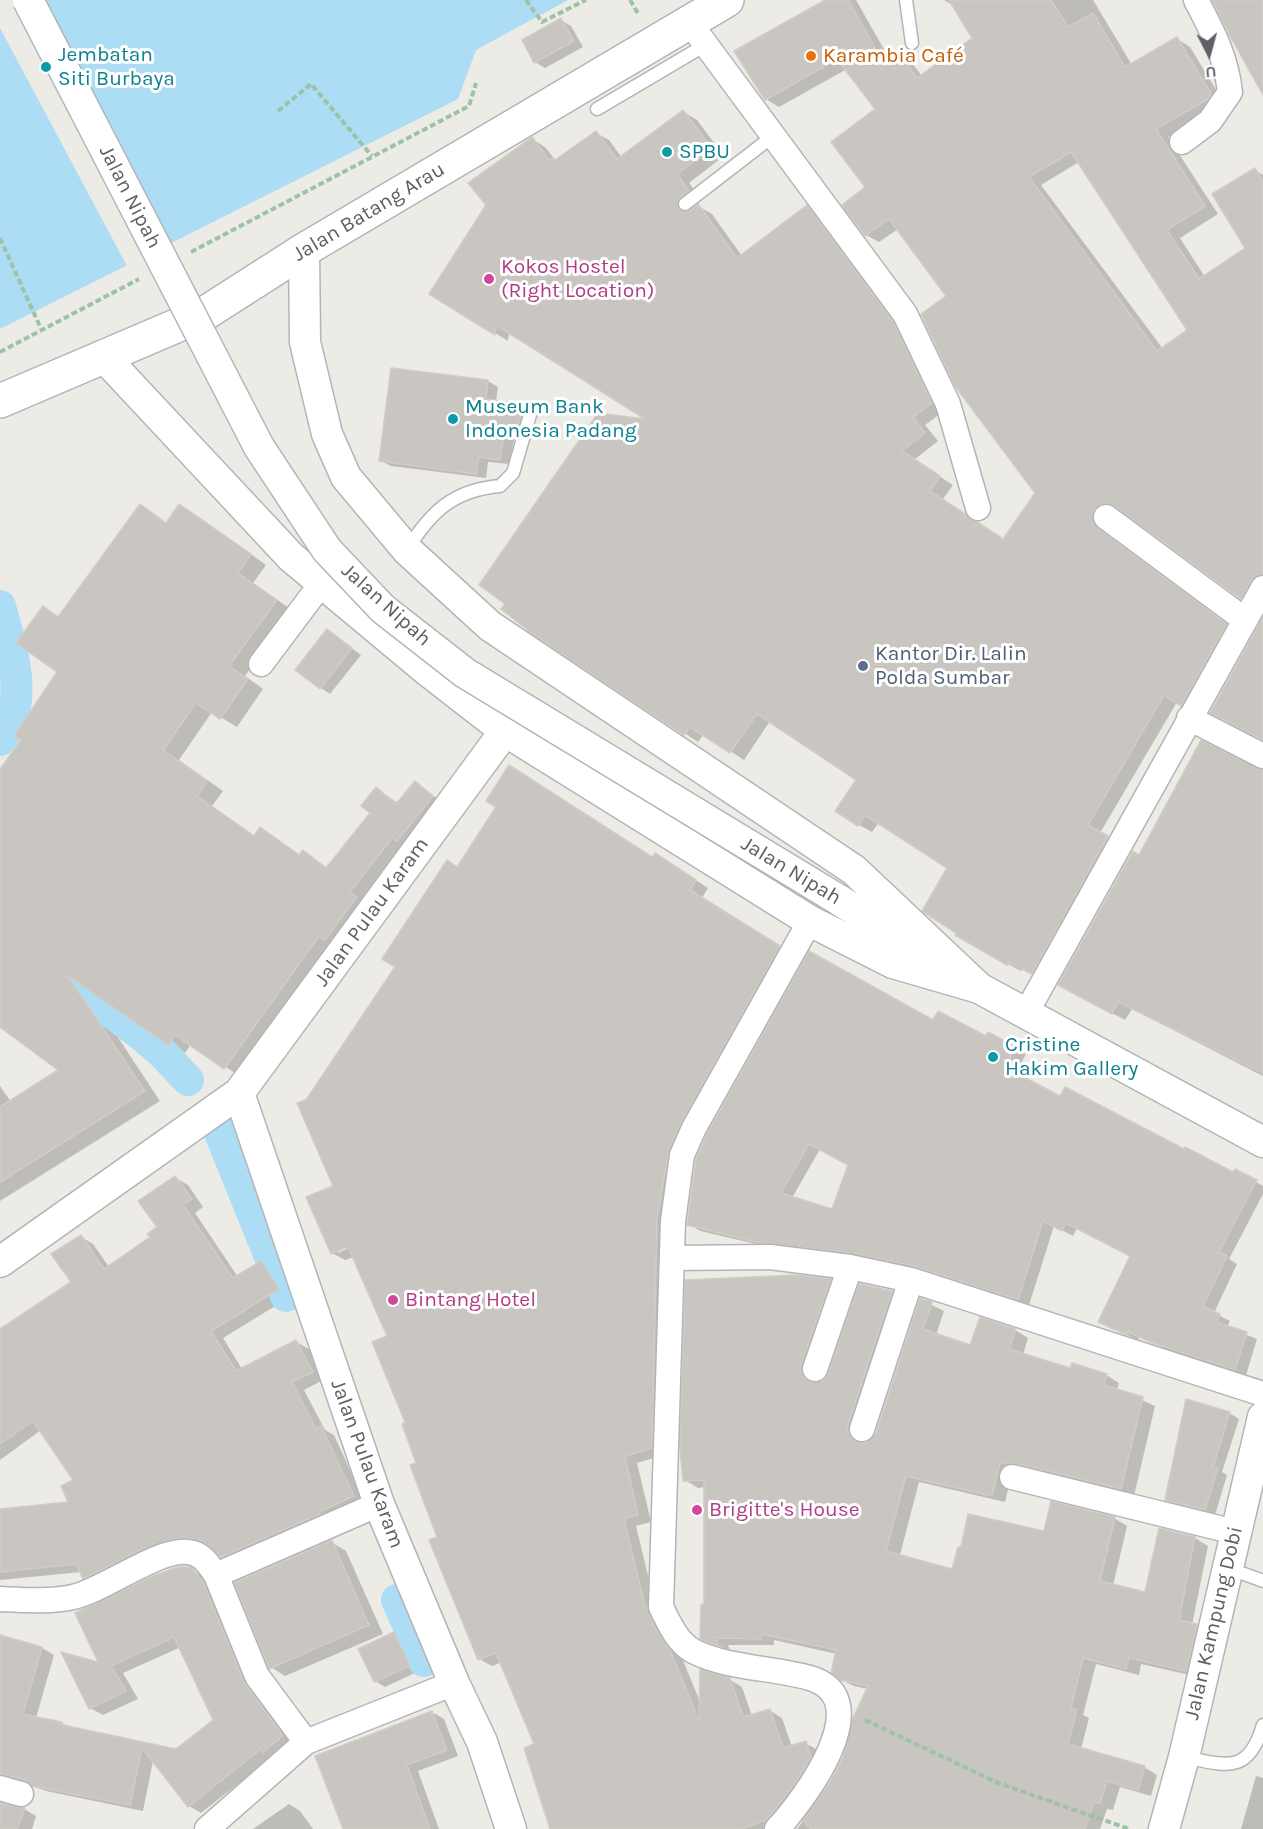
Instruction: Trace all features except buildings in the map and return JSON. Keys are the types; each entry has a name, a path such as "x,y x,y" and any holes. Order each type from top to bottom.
{"main road":[{"name":"Jalan Batang Arau","path":"0,400 204,314 304,250 698,33 727,0"}],"street":[{"name":"Jalan Nipah","path":"28,0 259,447 327,550 383,609 465,673 839,900 979,988 1263,1142"},
{"path":"1182,142 1210,121 1230,92 1227,67 1220,43 1196,0"},
{"path":"698,33 905,314 948,404 978,508"},
{"name":"Jalan Nipah","path":"304,250 305,342 327,434 345,477 407,550 490,626 854,870 979,988"},
{"name":"Jalan Nipah","path":"104,357 291,557 429,672 505,731 810,921 893,963 979,988"},
{"path":"1106,517 1245,620"},
{"path":"261,664 321,584"},
{"path":"1026,1013 1263,588"},
{"path":"1189,718 1263,756"},
{"name":"Jalan Pulau Karam","path":"0,1262 239,1093 505,731"},
{"path":"777,1829 796,1808 816,1776 839,1726 840,1708 831,1691 812,1678 733,1663 691,1650 676,1636 661,1607 674,1258 673,1221 682,1155 694,1128 810,921"},
{"name":"Jalan Pulau Karam","path":"239,1093 380,1504 454,1683 482,1742 511,1829"},
{"path":"674,1258 770,1257 850,1267 911,1280 1263,1394"},
{"path":"816,1369 850,1267"},
{"path":"862,1429 911,1280"},
{"name":"Jalan Kampung Dobi","path":"1164,1829 1184,1757 1263,1417"},
{"path":"1012,1477 1235,1532"},
{"path":"216,1575 380,1504"},
{"path":"0,1599 54,1600 76,1596 167,1555 189,1552 203,1558 216,1575 257,1676 306,1743"},
{"path":"207,1829 306,1743 454,1683"}],"lane":[{"path":"906,0 912,43"},
{"path":"597,109 698,33"},
{"path":"685,204 773,136"},
{"path":"407,550 419,530 446,503 474,488 500,486 513,473 532,408"},
{"path":"1227,1568 1263,1581"},
{"path":"1184,1757 1226,1766 1246,1760 1257,1745 1263,1725"}],"path":[{"path":"526,0 542,22 586,0"},
{"path":"186,254 469,106 476,83"},
{"path":"278,111 311,84 372,156"},
{"path":"0,238 42,331"},
{"path":"0,352 145,276"},
{"path":"840,1708 998,1783 1129,1829"}],"water":[{"path":"0,0 568,0 476,50 458,99 0,329"}],"pier":[{"name":"Jembatan Siti Burbaya","path":"0,0 41,0 169,247 128,268 0,28"}],"waterway":[{"path":"0,606 13,657 17,692 15,709 0,740"},
{"path":"0,932 134,1029 161,1052 188,1080"},
{"path":"216,1123 286,1296"},
{"path":"397,1600 424,1661"}],"place":[{"name":"Karambia Café","path":"811,56"},
{"name":"Jembatan Siti Burbaya","path":"46,67"},
{"name":"SPBU","path":"667,152"},
{"name":"Kokos Hostel (Right Location)","path":"489,279"},
{"name":"Museum Bank Indonesia Padang","path":"453,419"},
{"name":"Kantor Dir. Lalin Polda Sumbar","path":"863,666"},
{"name":"Cristine Hakim Gallery","path":"993,1057"},
{"name":"Bintang Hotel","path":"393,1300"},
{"name":"Brigitte's House","path":"697,1510"}]}
